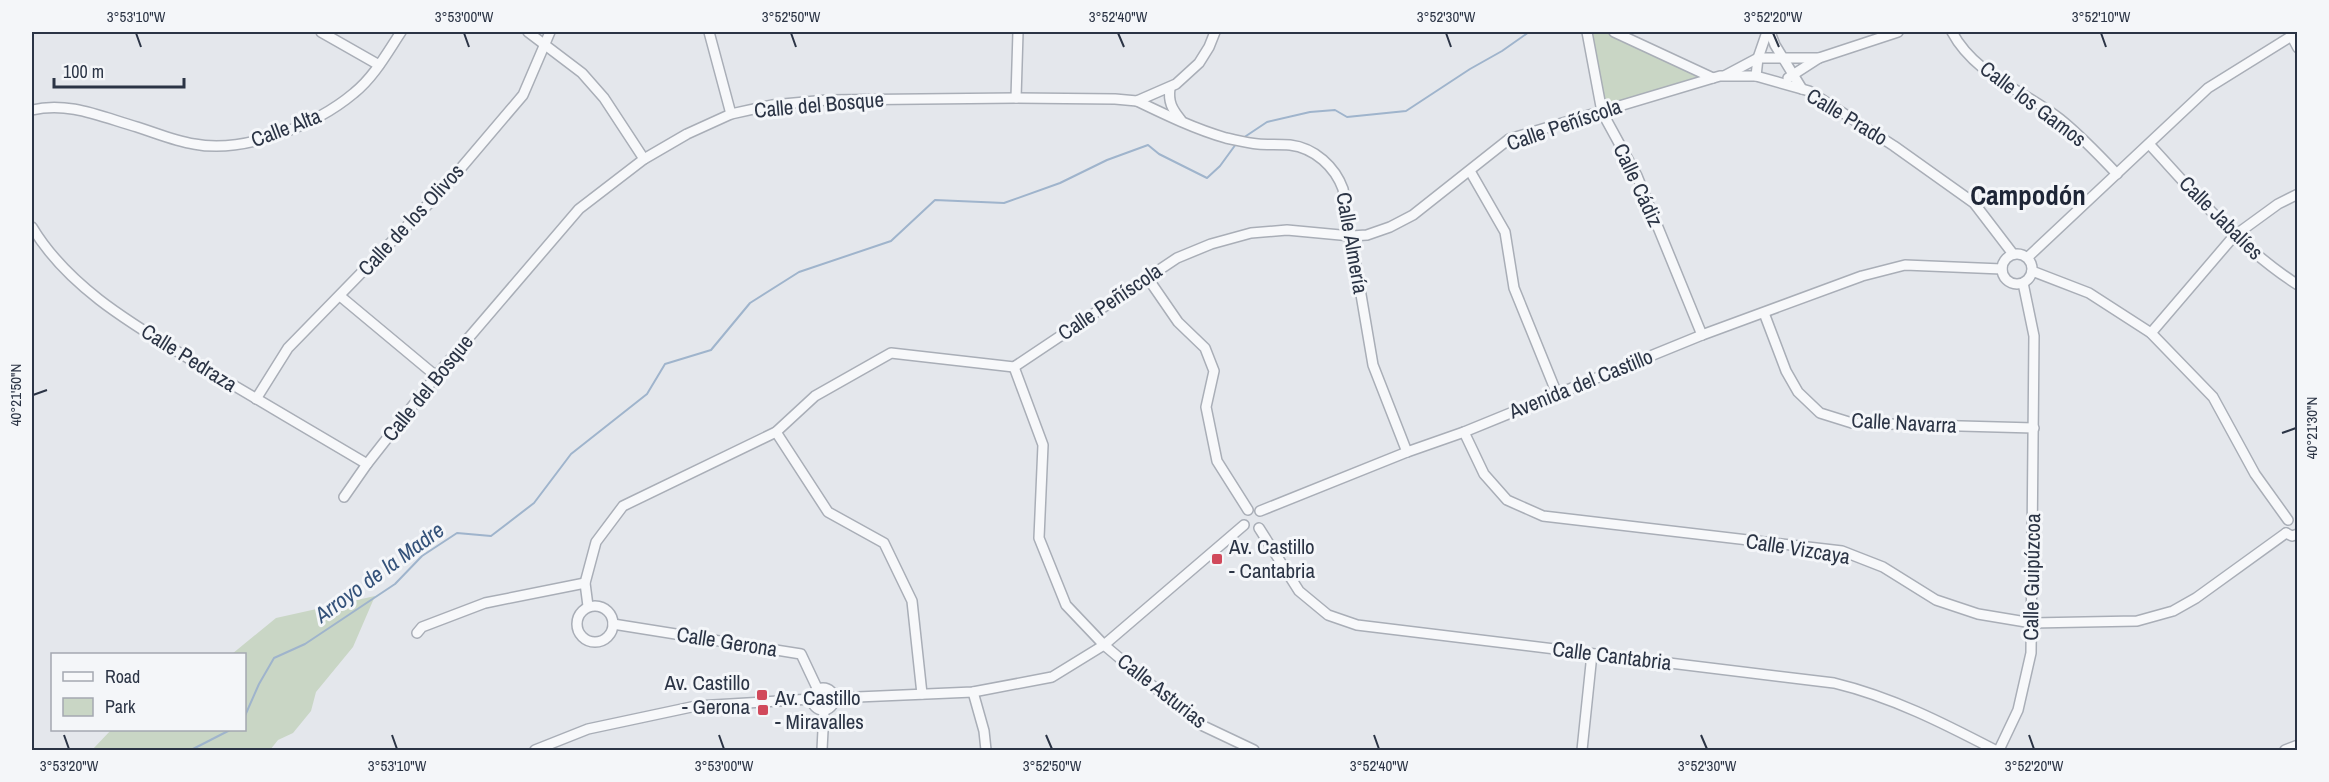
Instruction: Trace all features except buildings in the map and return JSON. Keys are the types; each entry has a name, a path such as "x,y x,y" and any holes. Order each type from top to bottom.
{"street":[{"path":"321,32 379,65"},
{"name":"Calle Alta","path":"32,110 48,106 71,107 195,145 236,146 261,141 329,111 356,92 379,65 401,32"},
{"path":"528,32 582,73 604,98 644,159"},
{"name":"Calle de los Olivos","path":"256,399 288,348 444,188 523,95 550,32"},
{"path":"709,32 731,114"},
{"path":"1016,98 1018,32"},
{"name":"Calle del Bosque","path":"344,497 436,376 579,209 644,159 687,134 731,114 772,105 827,100 1016,98 1137,101 1164,96 1199,63 1215,32"},
{"name":"Calle Cádiz","path":"1587,32 1602,112 1637,176 1702,335"},
{"name":"Calle Prado","path":"1614,32 1718,77 1756,76 1802,89 1894,146 1974,203 2013,254"},
{"path":"1756,76 1758,58 1769,32"},
{"path":"1769,32 1802,89"},
{"path":"1779,82 1819,58 1898,32"},
{"name":"Calle los Gamos","path":"1952,32 1965,50 1996,79 2059,118 2117,174"},
{"path":"2028,257 2150,145 2208,88 2294,33 2298,48"},
{"path":"1718,77 1758,58 1819,58"},
{"name":"Calle Peñíscola","path":"1014,367 1185,254 1211,244 1251,234 1287,230 1351,236 1367,235 1390,227 1413,215 1509,139 1718,77"},
{"path":"1164,96 1166,111 1158,111 1150,102 1164,96"},
{"path":"1164,96 1182,122"},
{"name":"Calle Almería","path":"1137,101 1182,122 1225,137 1257,144 1292,145 1311,152 1325,161 1338,175 1343,189 1373,365 1407,452"},
{"name":"Calle Jabalíes","path":"2150,145 2234,236 2273,270 2298,285"},
{"path":"1470,171 1505,232 1514,288 1557,394"},
{"path":"2151,333 2234,236 2278,204 2298,194"},
{"name":"Calle Pedraza","path":"32,227 39,239 72,276 105,305 256,399 367,464"},
{"path":"2013,254 2023,254 2028,257 2031,261 2032,272 2027,280 2023,283 2008,281 2002,273 2005,259 2013,254"},
{"name":"Avenida del Castillo","path":"1260,512 1702,335 1862,276 1905,265 2002,268"},
{"path":"2032,272 2089,292 2151,333 2213,397 2255,474 2293,521 2284,527 2286,533 2292,536 2298,534"},
{"path":"1147,277 1178,322 1205,348 1214,371 1206,407 1216,461 1248,510"},
{"name":"Calle Guipúzcoa","path":"1997,750 2018,710 2031,653 2034,336 2023,283"},
{"path":"340,296 436,376"},
{"name":"Calle Navarra","path":"1764,313 1786,371 1798,392 1820,413 1852,423 2034,428"},
{"path":"588,606 585,583 596,542 623,506 776,432 815,396 891,353 1014,367"},
{"name":"Calle Asturias","path":"1014,367 1043,445 1038,538 1066,605 1104,645 1197,723 1254,750"},
{"path":"776,432 828,512 884,543 912,600 922,693"},
{"name":"Calle Vizcaya","path":"1464,432 1484,474 1507,500 1543,516 1842,551 1883,567 1936,600 1953,607 1978,614 2032,623 2137,621 2173,611 2286,533"},
{"path":"834,698 973,692 1052,677 1104,645 1244,525 1244,515 1248,510 1254,509 1260,512 1264,520 1259,528 1252,530 1244,525"},
{"name":"Calle Cantabria","path":"1259,528 1299,591 1328,615 1357,625 1850,687 1883,697 1919,712 1997,750"},
{"path":"417,633 422,627 485,603 585,583"},
{"path":"594,605 605,608 613,624 612,631 607,638 600,642 584,639 576,626 581,611 594,605"},
{"name":"Calle Gerona","path":"613,624 801,654 818,690"},
{"path":"1582,750 1592,654"},
{"path":"812,699 818,690 828,689 834,698"},
{"path":"973,692 984,731 986,750"},
{"path":"812,699 817,708 824,710 830,707 834,698"},
{"path":"535,750 588,729 696,706 812,699"},
{"path":"822,750 824,710"},
{"path":"2285,750 2298,745"}],"green space":[{"path":"1586,32 1614,32 1713,78 1602,112"},
{"path":"375,596 353,647 316,692 311,711 293,733 278,740 270,750 92,750 110,731 246,731 246,653 233,653 276,618"}],"waterway":[{"name":"Arroyo de la Madre","path":"1243,138 1267,122 1310,112 1335,110 1347,117 1406,111 1529,32"},
{"name":"Arroyo de la Madre","path":"246,713 274,658 305,644 395,584 422,556 457,533 491,536 534,503 571,454 647,394 665,364 711,350 750,303 799,272 891,241 935,200 1004,203 1060,183 1107,160 1148,145 1159,154 1207,178 1220,166 1236,144"},
{"name":"Arroyo de la Madre","path":"191,750 228,731"}],"place":[{"name":"Av. Castillo - Cantabria","path":"1217,559"},
{"name":"Av. Castillo - Gerona","path":"762,695"},
{"name":"Av. Castillo - Miravalles","path":"763,710"}],"district":[{"name":"Campodón","path":"2028,196"}]}
